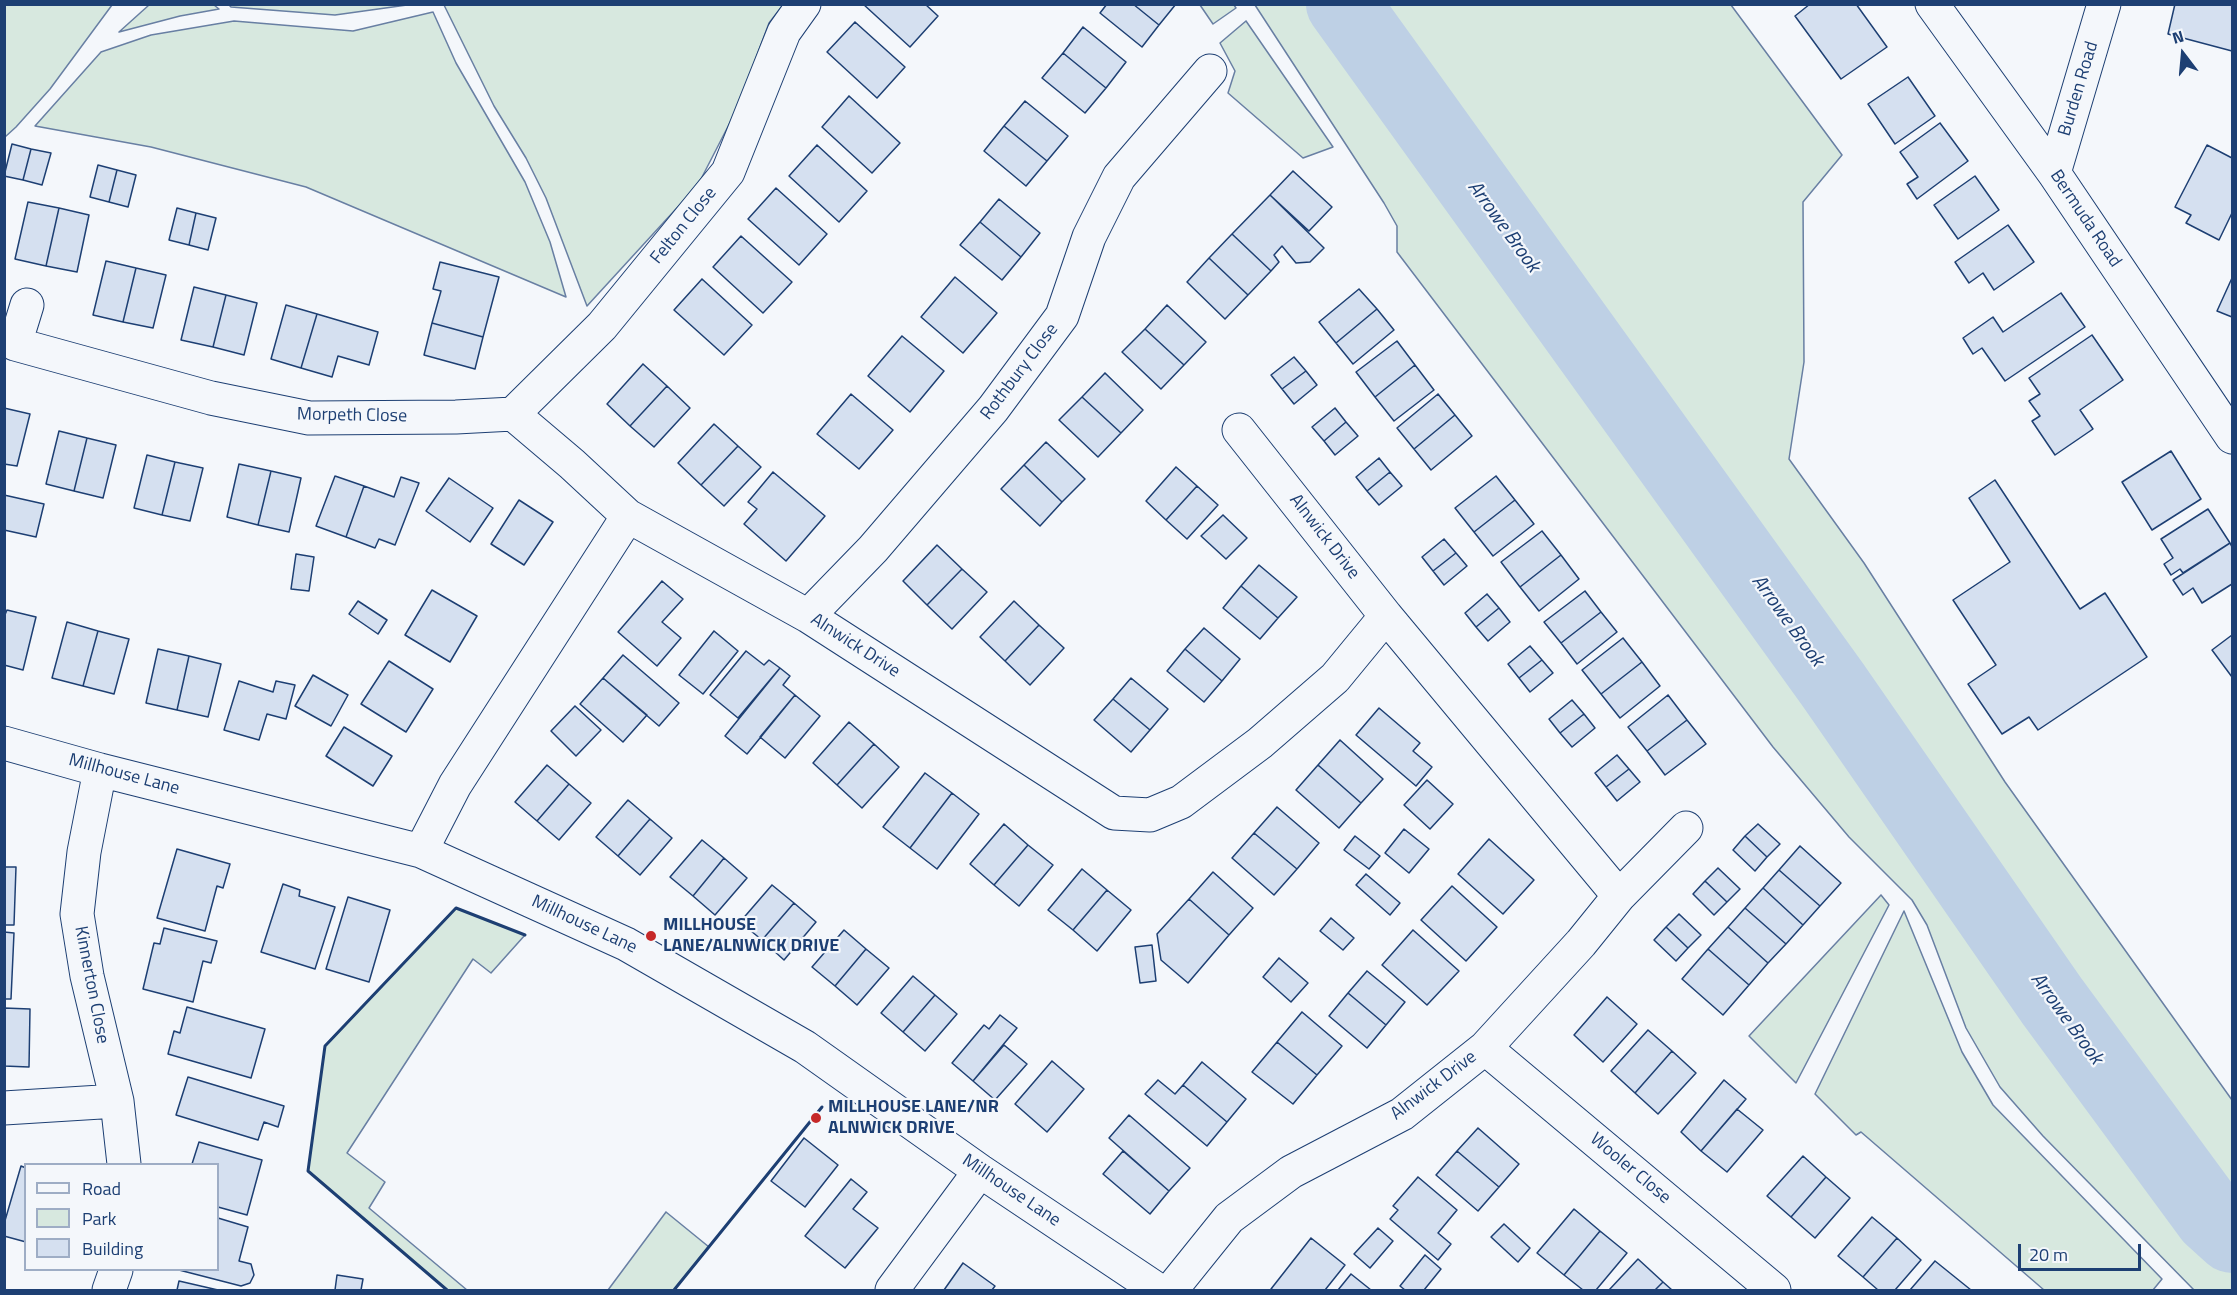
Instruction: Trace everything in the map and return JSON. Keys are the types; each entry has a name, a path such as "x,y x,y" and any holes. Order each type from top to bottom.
{"street":[{"name":"Felton Close","path":"513,414 602,326 728,172 784,32 804,4"},
{"name":"Bermuda Road","path":"1932,4 2054,173 2232,437"},
{"name":"Burden Road","path":"2054,173 2104,4"},
{"name":"Rothbury Close","path":"808,616 873,549 993,409 1055,326 1062,316 1089,237 1119,177 1210,71"},
{"name":"Morpeth Close","path":"27,305 15,344 211,398 309,418 456,417 513,414"},
{"path":"421,850 454,785 628,516 513,414"},
{"name":"Alnwick Drive","path":"1239,430 1386,616 1619,896"},
{"name":"Alnwick Drive","path":"628,516 808,616 1114,813 1150,815 1181,802 1260,743 1335,678 1386,616"},
{"name":"Millhouse Lane","path":"4,743 100,770 421,850 626,944 805,1047 980,1171 1158,1290"},
{"name":"Kinnerton Close","path":"100,770 84,852 77,914 87,976 117,1101 124,1163"},
{"name":"Alnwick Drive","path":"1171,1290 1229,1218 1291,1172 1402,1114 1485,1048 1581,943 1619,896 1686,828"},
{"name":"Wooler Close","path":"1485,1048 1774,1290"},
{"path":"4,1108 117,1101"},
{"path":"892,1290 980,1171"},
{"path":"109,1290 115,1271"}],"green space":[{"path":"5,4 112,5 50,89 5,137"},
{"path":"149,5 214,5 219,9 180,16 119,32"},
{"path":"229,5 407,5 335,15 231,7"},
{"path":"444,5 783,5 769,23 737,109 701,179 587,306 546,198 526,158 494,106"},
{"path":"1200,5 1234,5 1236,8 1213,24"},
{"path":"1255,5 1731,5 1842,155 1803,202 1804,362 1789,459 1864,563 2005,782 2232,1100 2232,1290 2194,1290 2043,1136 2000,1087 1966,1028 1927,925 1912,900 1849,837 1773,747 1397,252 1397,226 1384,203"},
{"path":"433,12 456,63 525,182 550,242 566,297 306,187 151,147 35,126 101,52 151,35 234,21 353,31"},
{"path":"1246,21 1333,147 1303,158 1228,93 1235,71 1220,43"},
{"path":"1881,895 1889,905 1796,1083 1749,1036"},
{"path":"456,908 525,935 491,973 473,959 347,1153 385,1182 369,1208 467,1290 447,1290 308,1171 325,1046"},
{"path":"1904,911 1962,1052 1993,1105 2162,1279 2153,1290 2044,1290 1861,1132 1856,1135 1815,1094"},
{"path":"666,1212 709,1247 674,1290 608,1290"}],"building":[{"path":"863,4 925,4 938,16 910,47"},
{"path":"1107,4 1133,4 1159,25 1142,47 1100,13"},
{"path":"1133,4 1176,4 1159,25"},
{"path":"1810,4 1856,4 1887,47 1841,79 1795,16"},
{"path":"2175,4 2232,4 2232,51 2168,34"},
{"path":"855,22 905,67 877,98 827,52"},
{"path":"1083,27 1126,62 1106,88 1063,53"},
{"path":"1063,53 1106,88 1085,113 1042,78"},
{"path":"1908,77 1935,116 1895,144 1868,104"},
{"path":"849,96 900,143 872,173 822,127"},
{"path":"1025,101 1068,136 1047,161 1004,126"},
{"path":"1940,123 1968,161 1917,199 1907,184 1918,177 1900,152"},
{"path":"1004,126 1047,161 1026,186 984,151"},
{"path":"12,144 31,149 23,180 4,176"},
{"path":"817,145 867,191 839,222 789,176"},
{"path":"2207,145 2232,158 2232,213 2219,240 2186,223 2191,215 2175,207"},
{"path":"31,149 51,153 42,185 23,180"},
{"path":"98,165 117,170 109,202 90,197"},
{"path":"117,170 136,175 128,207 109,202"},
{"path":"1293,171 1332,207 1309,231 1270,195"},
{"path":"1975,176 1999,210 1958,239 1934,205"},
{"path":"776,188 827,234 799,265 748,219"},
{"path":"1270,195 1324,248 1310,262 1296,263 1282,246 1274,255 1279,262 1271,271 1232,234"},
{"path":"999,199 1040,233 1021,257 980,222"},
{"path":"28,202 59,208 46,266 15,259"},
{"path":"59,208 89,215 77,272 46,266"},
{"path":"177,208 196,213 189,245 169,240"},
{"path":"196,213 216,218 208,250 189,245"},
{"path":"980,222 1021,257 1002,280 960,245"},
{"path":"2008,225 2034,262 1994,290 1983,273 1969,283 1955,262"},
{"path":"1232,234 1271,271 1248,295 1209,258"},
{"path":"741,236 792,282 763,313 713,267"},
{"path":"1209,258 1248,295 1225,319 1187,282"},
{"path":"106,261 136,268 123,322 93,315"},
{"path":"440,262 499,277 483,337 432,323 441,291 433,289"},
{"path":"136,268 166,275 153,328 123,322"},
{"path":"955,277 997,313 963,353 921,317"},
{"path":"2232,278 2232,317 2217,311"},
{"path":"702,279 752,325 724,355 674,310"},
{"path":"194,287 226,295 213,347 181,340"},
{"path":"1359,289 1377,309 1336,343 1319,322"},
{"path":"2061,293 2085,327 2005,381 1982,348 1973,354 1963,338 1993,317 2003,332"},
{"path":"226,295 257,303 244,355 213,347"},
{"path":"286,305 317,314 301,368 271,359"},
{"path":"1167,305 1206,342 1184,365 1145,329"},
{"path":"1377,309 1394,330 1353,364 1336,343"},
{"path":"317,314 378,332 369,365 338,356 332,377 301,368"},
{"path":"432,323 483,337 475,369 424,355"},
{"path":"1145,329 1184,365 1161,389 1122,352"},
{"path":"2092,335 2123,380 2080,410 2093,429 2055,455 2032,421 2040,416 2029,401 2040,394 2029,378"},
{"path":"902,336 944,371 910,412 868,376"},
{"path":"1397,341 1415,365 1375,397 1356,372"},
{"path":"1294,357 1306,371 1282,389 1271,375"},
{"path":"643,364 667,386 630,426 607,404"},
{"path":"1415,365 1434,390 1394,421 1375,397"},
{"path":"1306,371 1317,385 1294,404 1282,389"},
{"path":"1105,373 1143,410 1121,433 1082,397"},
{"path":"667,386 690,408 654,447 630,426"},
{"path":"851,394 893,430 859,469 817,434"},
{"path":"1438,394 1455,415 1414,449 1397,428"},
{"path":"1082,397 1121,433 1098,457 1059,420"},
{"path":"4,408 30,414 17,466 4,464"},
{"path":"1335,408 1346,422 1324,441 1312,427"},
{"path":"1455,415 1472,436 1431,470 1414,449"},
{"path":"1346,422 1358,436 1335,455 1324,441"},
{"path":"714,424 738,446 701,485 678,463"},
{"path":"59,431 87,438 74,491 46,484"},
{"path":"87,438 116,445 103,498 74,491"},
{"path":"1046,442 1085,479 1062,502 1024,465"},
{"path":"738,446 761,467 724,506 701,485"},
{"path":"2171,451 2201,499 2152,530 2122,482"},
{"path":"147,455 175,462 162,515 134,508"},
{"path":"1379,458 1390,472 1367,491 1356,477"},
{"path":"175,462 203,468 190,521 162,515"},
{"path":"239,464 271,471 258,525 227,517"},
{"path":"1024,465 1062,502 1040,526 1001,489"},
{"path":"1176,467 1197,486 1166,520 1146,501"},
{"path":"271,471 301,478 289,532 258,525"},
{"path":"773,472 825,516 786,561 744,524 757,509 748,502"},
{"path":"1390,472 1402,486 1379,505 1367,491"},
{"path":"335,476 364,486 346,537 316,526"},
{"path":"1496,476 1515,500 1474,532 1455,508"},
{"path":"401,477 419,483 395,545 379,539 375,548 346,537 364,486 394,497"},
{"path":"449,478 493,508 470,542 426,511"},
{"path":"1995,480 2080,609 2105,593 2147,657 2038,730 2029,717 2002,734 1968,684 1996,665 1953,600 2010,562 1969,498"},
{"path":"1197,486 1218,505 1187,539 1166,520"},
{"path":"4,495 44,504 36,537 4,530"},
{"path":"519,500 553,522 524,565 491,544"},
{"path":"1515,500 1534,524 1493,556 1474,532"},
{"path":"2208,509 2230,543 2183,573 2180,569 2171,575 2164,564 2173,558 2161,539"},
{"path":"1223,515 1247,538 1226,559 1201,536"},
{"path":"1542,531 1561,555 1520,587 1501,562"},
{"path":"1444,539 1456,553 1433,571 1422,557"},
{"path":"2230,543 2232,547 2232,584 2202,603 2193,588 2183,595 2173,580"},
{"path":"937,545 962,569 927,605 903,581"},
{"path":"1456,553 1467,566 1444,585 1433,571"},
{"path":"296,554 314,557 309,591 291,589"},
{"path":"1561,555 1579,579 1539,611 1520,587"},
{"path":"1259,565 1297,597 1278,618 1241,586"},
{"path":"962,569 987,592 952,629 927,605"},
{"path":"662,581 683,599 662,622 681,638 657,666 618,632"},
{"path":"1241,586 1278,618 1260,639 1223,608"},
{"path":"432,590 477,616 450,662 405,635"},
{"path":"1585,591 1601,612 1561,643 1544,622"},
{"path":"1487,594 1499,608 1476,627 1465,613"},
{"path":"358,601 387,620 378,634 349,614"},
{"path":"1014,601 1039,625 1005,661 980,637"},
{"path":"1499,608 1510,622 1488,641 1476,627"},
{"path":"7,610 36,617 23,670 4,665 4,617"},
{"path":"1601,612 1617,632 1577,664 1561,643"},
{"path":"67,622 98,631 83,686 52,678"},
{"path":"1039,625 1064,648 1030,685 1005,661"},
{"path":"1204,628 1240,659 1222,681 1185,649"},
{"path":"98,631 129,639 114,694 83,686"},
{"path":"714,631 738,651 703,694 679,675"},
{"path":"2232,635 2232,677 2212,650"},
{"path":"1623,638 1642,662 1601,694 1582,670"},
{"path":"1530,646 1542,660 1519,678 1508,664"},
{"path":"158,649 189,656 177,710 146,703"},
{"path":"1185,649 1222,681 1204,702 1167,671"},
{"path":"746,651 764,665 769,660 780,668 738,718 710,695"},
{"path":"623,655 679,703 659,726 603,678"},
{"path":"189,656 221,664 208,717 177,710"},
{"path":"1542,660 1553,673 1530,692 1519,678"},
{"path":"389,661 433,689 406,732 361,704"},
{"path":"1642,662 1660,686 1620,718 1601,694"},
{"path":"780,668 790,676 783,685 795,695 747,754 725,736"},
{"path":"313,675 348,695 331,726 295,706"},
{"path":"603,678 647,715 623,742 580,704"},
{"path":"1131,678 1168,709 1150,730 1113,699"},
{"path":"239,681 273,692 276,681 295,685 286,719 267,714 259,740 224,730"},
{"path":"795,695 820,716 785,758 760,737"},
{"path":"1668,695 1687,720 1647,751 1628,727"},
{"path":"1113,699 1150,730 1131,752 1094,720"},
{"path":"1572,700 1584,714 1560,733 1549,719"},
{"path":"575,706 601,730 576,756 551,731"},
{"path":"1379,708 1420,743 1413,751 1432,767 1416,786 1356,735"},
{"path":"1584,714 1595,728 1572,747 1560,733"},
{"path":"1687,720 1706,744 1665,775 1647,751"},
{"path":"849,722 874,744 837,785 813,763"},
{"path":"344,727 392,756 373,786 326,756"},
{"path":"1340,740 1383,779 1361,803 1318,765"},
{"path":"874,744 899,767 862,808 837,785"},
{"path":"1617,755 1629,769 1606,787 1595,773"},
{"path":"547,765 569,784 537,821 515,802"},
{"path":"1318,765 1361,803 1339,828 1296,790"},
{"path":"1629,769 1640,782 1617,801 1606,787"},
{"path":"925,773 952,793 910,848 883,827"},
{"path":"1427,780 1453,804 1430,829 1404,805"},
{"path":"569,784 591,803 559,840 537,821"},
{"path":"952,793 979,814 937,869 910,848"},
{"path":"628,800 650,819 618,856 596,837"},
{"path":"1277,807 1319,843 1297,869 1254,833"},
{"path":"650,819 672,838 640,875 618,856"},
{"path":"1004,824 1028,845 994,885 970,864"},
{"path":"1758,824 1780,844 1767,857 1745,836"},
{"path":"1404,829 1429,849 1409,873 1385,853"},
{"path":"1254,833 1297,869 1274,895 1232,858"},
{"path":"1355,836 1380,856 1369,869 1344,850"},
{"path":"1745,836 1767,857 1755,871 1733,850"},
{"path":"1489,839 1534,880 1503,914 1458,874"},
{"path":"702,840 724,858 693,896 670,877"},
{"path":"1028,845 1053,865 1019,906 994,885"},
{"path":"1800,846 1841,883 1820,906 1779,870"},
{"path":"177,849 230,864 223,888 217,886 205,931 157,918"},
{"path":"724,858 747,878 715,915 693,896"},
{"path":"4,867 16,867 14,925 4,925"},
{"path":"1718,868 1740,889 1727,902 1705,881"},
{"path":"1082,869 1107,890 1073,930 1048,910"},
{"path":"1779,870 1820,906 1803,925 1763,888"},
{"path":"1213,872 1253,908 1229,935 1189,899"},
{"path":"1366,874 1400,903 1390,915 1356,885"},
{"path":"1705,881 1727,902 1714,915 1693,894"},
{"path":"283,884 300,890 299,896 335,907 315,969 261,952"},
{"path":"772,885 794,903 762,940 740,922"},
{"path":"1452,886 1497,927 1466,961 1421,920"},
{"path":"1763,888 1803,925 1786,944 1745,908"},
{"path":"1107,890 1131,910 1097,951 1073,930"},
{"path":"348,897 390,910 369,982 326,969"},
{"path":"1189,899 1229,935 1188,983 1161,960 1157,934"},
{"path":"794,903 816,922 784,960 762,940"},
{"path":"1745,908 1786,944 1768,963 1728,927"},
{"path":"1679,914 1701,935 1688,948 1666,927"},
{"path":"1331,918 1354,938 1343,950 1320,931"},
{"path":"1666,927 1688,948 1676,961 1654,940"},
{"path":"1728,927 1768,963 1749,985 1708,949"},
{"path":"164,928 217,941 211,963 203,961 193,1002 143,989 154,943 160,944"},
{"path":"844,930 866,949 835,986 812,967"},
{"path":"1413,930 1459,971 1427,1005 1382,965"},
{"path":"4,932 14,933 11,999 4,999"},
{"path":"1152,945 1156,981 1140,983 1135,947"},
{"path":"866,949 889,968 857,1005 835,986"},
{"path":"1708,949 1749,985 1723,1015 1682,979"},
{"path":"1279,958 1308,983 1291,1002 1263,977"},
{"path":"1367,971 1405,1002 1386,1025 1348,993"},
{"path":"913,976 935,995 903,1032 881,1013"},
{"path":"1348,993 1386,1025 1367,1048 1329,1016"},
{"path":"935,995 957,1014 925,1051 903,1032"},
{"path":"1607,997 1637,1024 1603,1062 1574,1035"},
{"path":"187,1007 265,1029 251,1078 168,1054 174,1031 180,1033"},
{"path":"4,1008 30,1009 29,1067 4,1066"},
{"path":"1302,1012 1342,1046 1317,1075 1277,1042"},
{"path":"1000,1015 1017,1028 973,1081 952,1063 984,1025 989,1029"},
{"path":"1648,1030 1672,1051 1635,1093 1611,1071"},
{"path":"1277,1042 1317,1075 1293,1104 1252,1072"},
{"path":"1004,1045 1027,1064 995,1100 973,1081"},
{"path":"1672,1051 1696,1073 1658,1114 1635,1093"},
{"path":"1052,1061 1084,1089 1047,1132 1015,1104"},
{"path":"1202,1062 1246,1099 1227,1122 1183,1085"},
{"path":"188,1077 284,1106 278,1127 264,1122 258,1140 176,1115"},
{"path":"1158,1080 1175,1094 1183,1085 1227,1122 1207,1146 1145,1094"},
{"path":"1724,1080 1746,1099 1701,1151 1681,1132"},
{"path":"1737,1109 1763,1130 1727,1172 1701,1151"},
{"path":"1129,1115 1190,1168 1169,1191 1109,1138"},
{"path":"1478,1128 1519,1164 1499,1187 1457,1151"},
{"path":"804,1138 838,1165 805,1207 771,1181"},
{"path":"199,1142 262,1160 247,1215 219,1207 219,1163 192,1163"},
{"path":"1123,1151 1169,1191 1150,1214 1103,1174"},
{"path":"1457,1151 1499,1187 1478,1211 1436,1175"},
{"path":"1803,1156 1826,1177 1791,1217 1767,1196"},
{"path":"21,1166 24,1167 24,1241 4,1236 4,1224"},
{"path":"1418,1177 1457,1210 1438,1233 1451,1244 1438,1260 1390,1219 1398,1210 1393,1206"},
{"path":"1826,1177 1850,1198 1815,1238 1791,1217"},
{"path":"851,1179 867,1192 853,1209 878,1228 845,1268 805,1236"},
{"path":"1574,1209 1600,1231 1564,1275 1537,1253"},
{"path":"1872,1217 1897,1238 1863,1277 1838,1256"},
{"path":"219,1218 248,1227 239,1261 251,1264 254,1275 250,1283 241,1286 183,1271 219,1271"},
{"path":"1504,1224 1530,1248 1518,1262 1491,1237"},
{"path":"1378,1228 1393,1241 1370,1268 1354,1254"},
{"path":"1600,1231 1627,1253 1596,1290 1583,1290 1564,1275"},
{"path":"1311,1238 1345,1265 1325,1290 1271,1289"},
{"path":"1897,1238 1921,1260 1895,1290 1878,1290 1863,1277"},
{"path":"1425,1255 1441,1269 1424,1290 1405,1290 1400,1286"},
{"path":"1638,1259 1663,1282 1655,1290 1609,1290"},
{"path":"1935,1261 1971,1290 1910,1290"},
{"path":"963,1263 995,1286 992,1290 944,1290"},
{"path":"1351,1274 1371,1290 1338,1290"},
{"path":"337,1275 363,1279 361,1290 335,1290"},
{"path":"179,1281 218,1290 177,1290"},
{"path":"1663,1282 1672,1290 1655,1290"}],"waterway":[{"name":"Arrowe Brook","path":"1343,4 1833,685 2052,1001 2211,1217 2232,1236"}],"wall":[{"path":"447,1290 308,1171 325,1046 456,908 525,935"},
{"path":"674,1290 822,1107"}],"place":[{"name":"MILLHOUSE LANE/ALNWICK DRIVE","path":"651,936"},
{"name":"MILLHOUSE LANE/NR ALNWICK DRIVE","path":"816,1118"}]}
